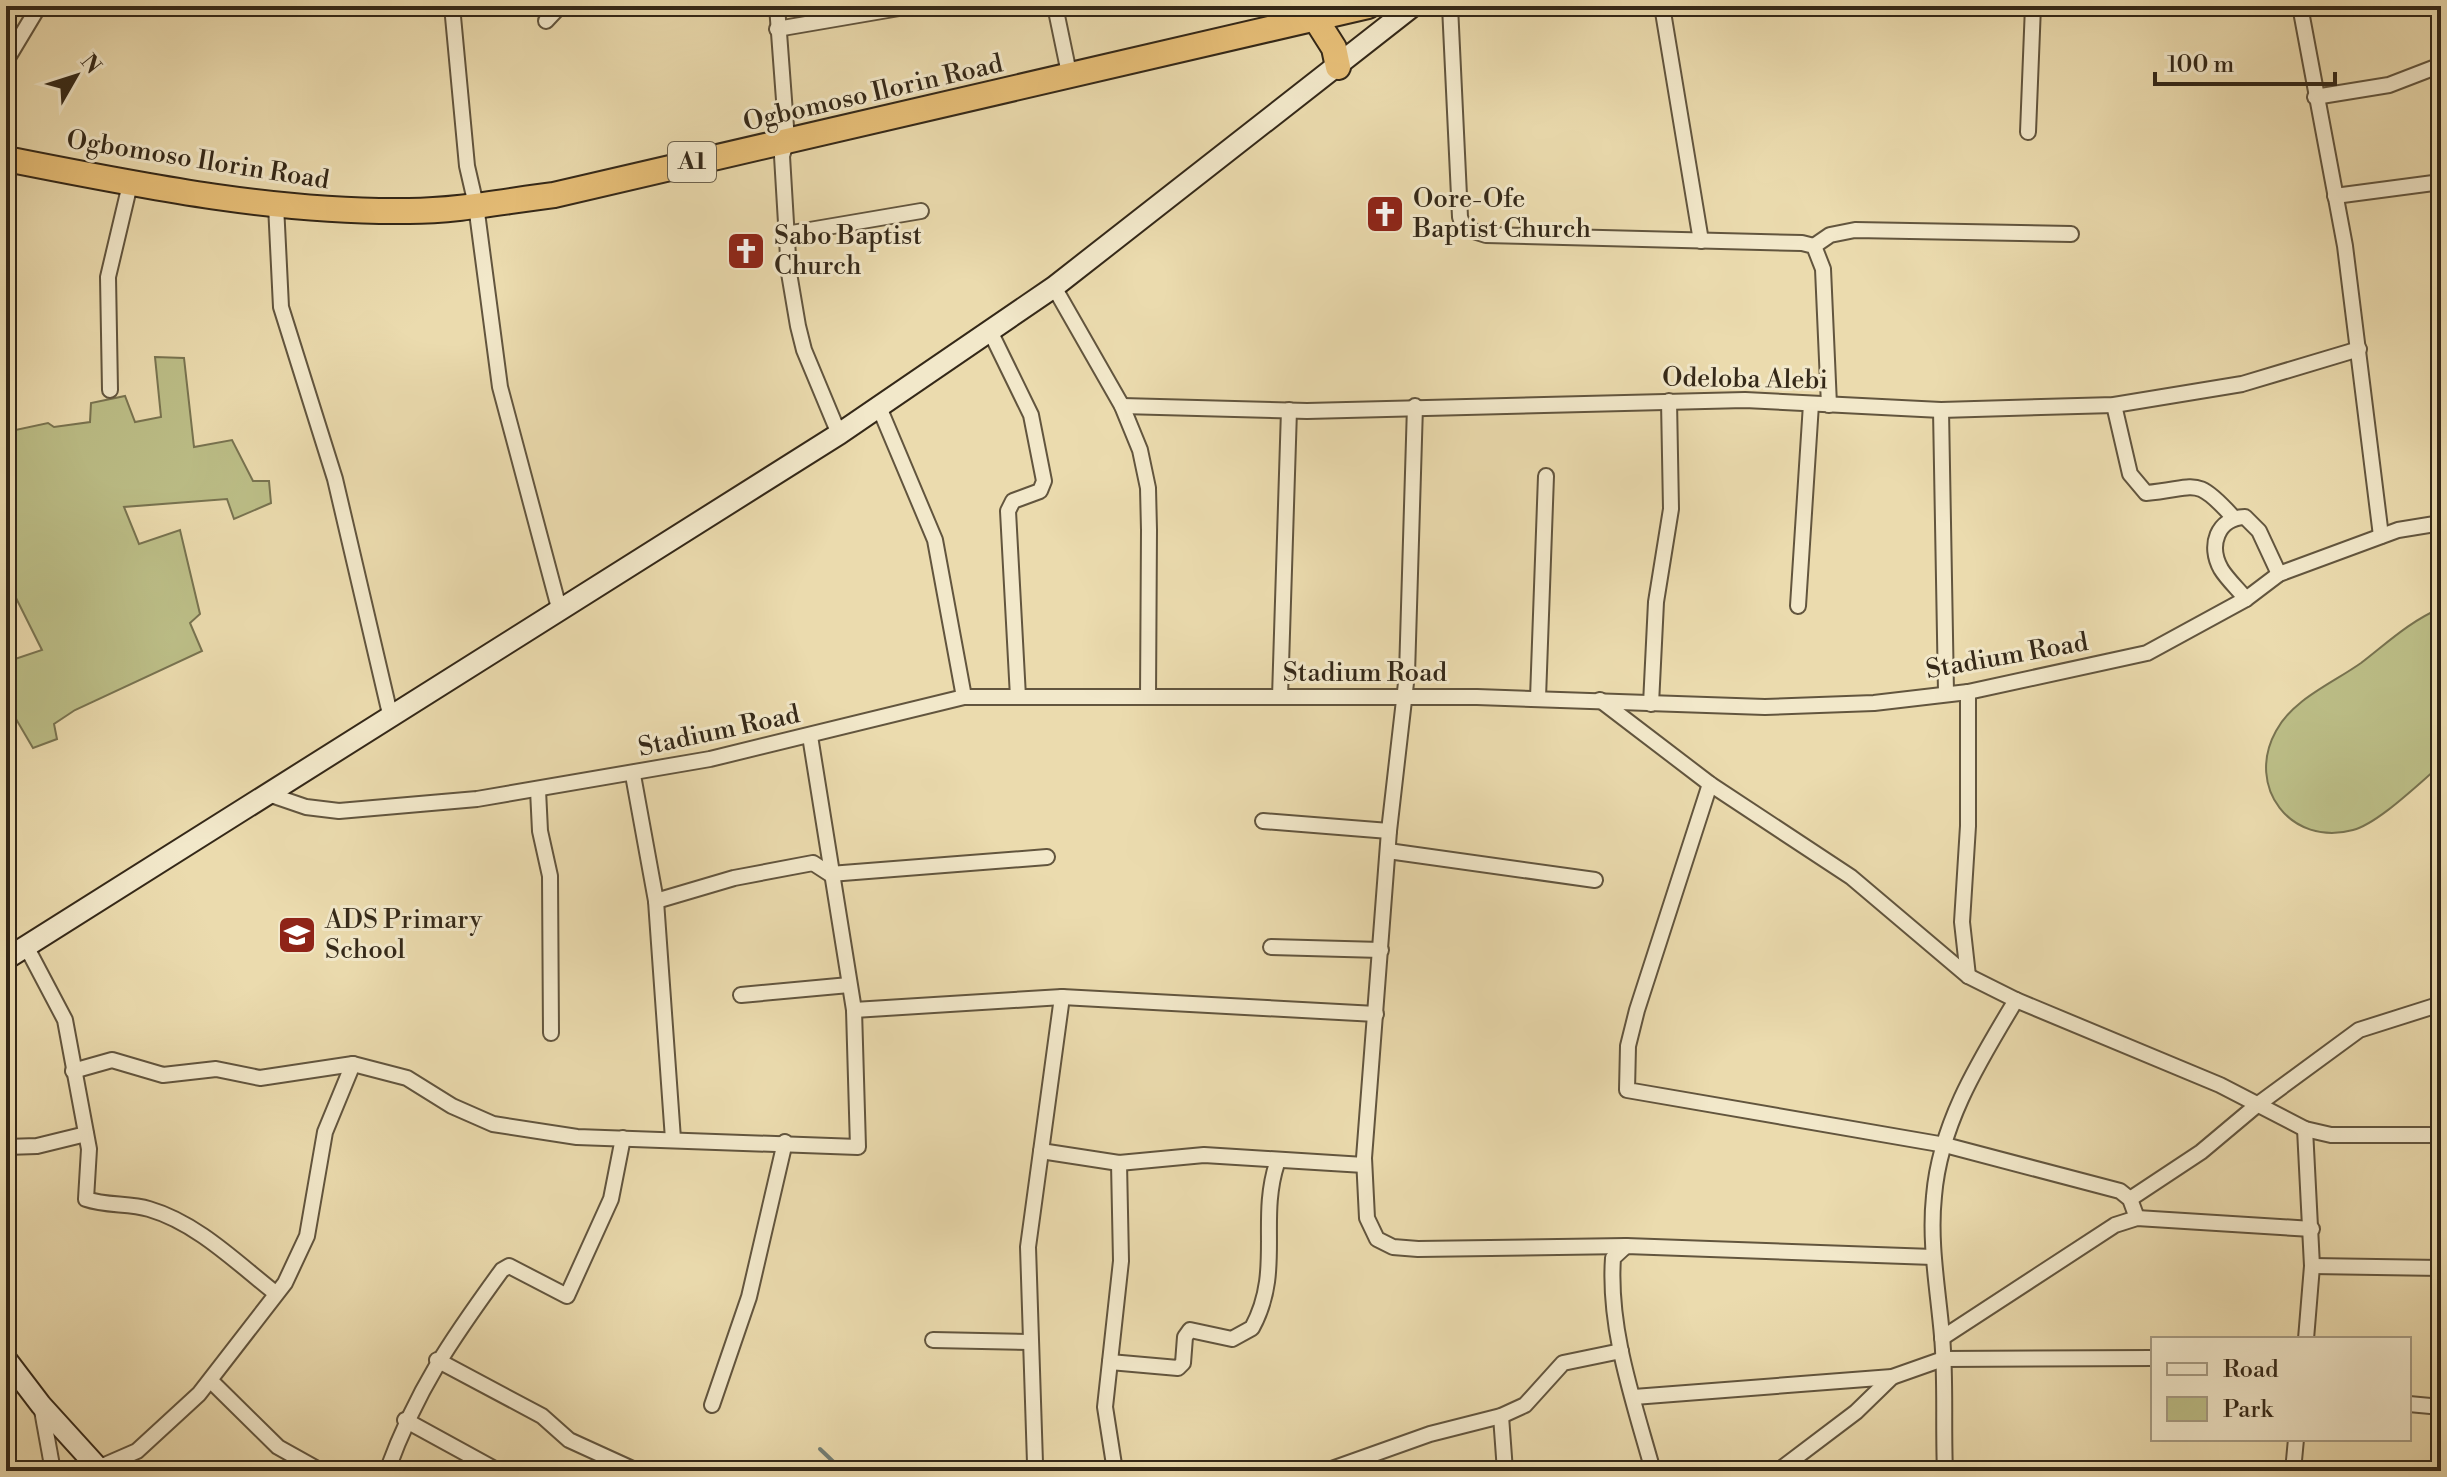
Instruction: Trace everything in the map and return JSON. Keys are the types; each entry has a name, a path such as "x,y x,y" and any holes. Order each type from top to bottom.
{"highway":[{"name":"Ogbomoso Ilorin Road","path":"6,159 276,205 412,211 476,205 554,195 1070,78 1368,6"},
{"path":"1315,18 1334,48 1338,67"}],"main road":[{"path":"6,959 879,407 1054,287 1413,6"},
{"path":"6,1359 41,1405 99,1469"}],"street":[{"path":"6,61 39,6"},
{"path":"452,6 467,166 476,205 500,387 559,608"},
{"path":"546,21 560,6"},
{"path":"777,6 787,140 782,156 789,273 804,350 839,434"},
{"path":"777,29 911,6"},
{"path":"1055,6 1070,78"},
{"path":"1450,6 1460,217 1464,228 1486,235 1802,243 1814,246 1830,235 1855,230 2071,234"},
{"path":"1662,6 1701,241"},
{"path":"2028,132 2033,6"},
{"path":"2300,6 2359,349 2381,536"},
{"path":"2315,97 2389,85 2441,65"},
{"path":"110,390 108,277 131,180"},
{"path":"2335,196 2441,182"},
{"path":"276,205 281,307 335,479 390,714"},
{"path":"786,234 921,211"},
{"path":"1814,246 1823,269 1829,405"},
{"path":"1054,287 1122,406 1140,450 1148,488 1148,697"},
{"path":"990,331 1031,415 1044,481 1040,491 1013,501 1008,511 1018,697"},
{"name":"Odeloba Alebi","path":"1122,406 1289,410 1669,401 1941,410 2114,405 2242,384 2359,349"},
{"path":"1651,704 1656,602 1671,509 1669,401"},
{"path":"1798,606 1811,404"},
{"path":"2114,405 2135,484 2146,493 2188,485 2206,488 2233,517"},
{"path":"1415,406 1407,674 1389,831 1364,1165 1367,1218 1377,1239 1393,1247 1626,1246 1933,1257"},
{"path":"879,407 935,540 964,697"},
{"path":"1280,697 1289,410"},
{"path":"1941,410 1946,692"},
{"path":"1538,698 1546,476"},
{"path":"2246,599 2220,568 2214,544 2219,528 2233,517 2245,517 2259,531 2279,574"},
{"name":"Stadium Road","path":"268,794 306,807 339,811 477,799 633,775 810,736 964,697 1538,698 1651,704 1822,706 1968,692 2147,653 2246,599 2279,574 2381,536 2416,525 2441,523"},
{"path":"1968,692 1968,826 1962,922 1968,976"},
{"path":"1600,699 1710,784 1851,877 1968,976 2016,1000 2192,1073 2305,1129 2331,1135 2441,1135"},
{"path":"73,1071 112,1060 163,1075 216,1069 260,1078 353,1064 407,1078 452,1106 493,1124 577,1137 785,1142 854,1148 860,1143 854,1010 810,736"},
{"path":"633,775 656,901 673,1139"},
{"path":"1710,784 1637,1010 1628,1046 1627,1090 1945,1145 2120,1191 2130,1199 2137,1218"},
{"path":"538,790 540,831 550,876 551,1033"},
{"path":"1263,821 1389,831"},
{"path":"1388,851 1595,880"},
{"path":"656,901 734,878 813,863 830,874 1047,857"},
{"path":"26,946 65,1020 89,1149 86,1199 148,1209 168,1217 206,1238 274,1292"},
{"path":"1271,947 1381,950"},
{"path":"741,995 849,985"},
{"path":"854,1010 1062,997 1376,1014"},
{"path":"1035,1463 1028,1247 1062,997"},
{"path":"1945,1471 1942,1338 1933,1257 1934,1194 1945,1145 1966,1083 2016,1000"},
{"path":"2130,1199 2201,1152 2257,1105 2359,1030 2441,1004"},
{"path":"99,1469 137,1451 211,1381 297,1262 307,1236 325,1132 353,1064"},
{"path":"2305,1129 2312,1229 2306,1337"},
{"path":"6,1147 37,1146 86,1134"},
{"path":"387,1471 405,1420 437,1360 502,1270 509,1266 567,1296 611,1199 623,1138"},
{"path":"712,1405 749,1297 785,1142"},
{"path":"1041,1151 1119,1163 1204,1155 1277,1163 1364,1165"},
{"path":"1115,1471 1105,1407 1121,1261 1119,1163"},
{"path":"1110,1362 1178,1368 1183,1363 1185,1337 1190,1330 1232,1339 1252,1328 1269,1284 1272,1256 1267,1196 1277,1163"},
{"path":"1942,1338 2115,1225 2137,1218 2312,1229"},
{"path":"1626,1246 1613,1258 1612,1272 1621,1351 1653,1471"},
{"path":"2312,1266 2441,1268"},
{"path":"933,1340 1029,1342"},
{"path":"1326,1471 1430,1434 1501,1416 1525,1405 1563,1363 1621,1351"},
{"path":"1634,1397 1892,1377 1943,1359 2151,1358"},
{"path":"437,1360 542,1416 569,1440 637,1471"},
{"path":"1778,1471 1856,1412 1892,1377"},
{"path":"211,1381 278,1447 321,1471"},
{"path":"2411,1404 2441,1407"},
{"path":"41,1405 53,1471"},
{"path":"1501,1416 1505,1471"},
{"path":"405,1420 498,1471"},
{"path":"2293,1471 2296,1441"}],"green space":[{"path":"155,357 184,358 194,447 232,440 253,481 269,481 271,503 234,519 227,499 124,507 139,544 180,530 200,614 190,623 202,651 75,710 54,724 57,739 33,748 6,702 6,662 42,650 6,578 6,432 48,423 54,427 90,422 91,403 125,396 135,422 161,417"},
{"path":"2441,608 2441,765 2386,811 2353,830 2331,833 2310,830 2293,821 2280,808 2270,791 2266,772 2268,752 2283,720 2314,692 2361,663 2409,626"}],"waterway":[{"path":"820,1449 843,1471"}],"place":[{"name":"Oore-Ofe Baptist Church","path":"1385,214"},
{"name":"Sabo Baptist Church","path":"746,251"},
{"name":"ADS Primary School","path":"297,935"}]}
